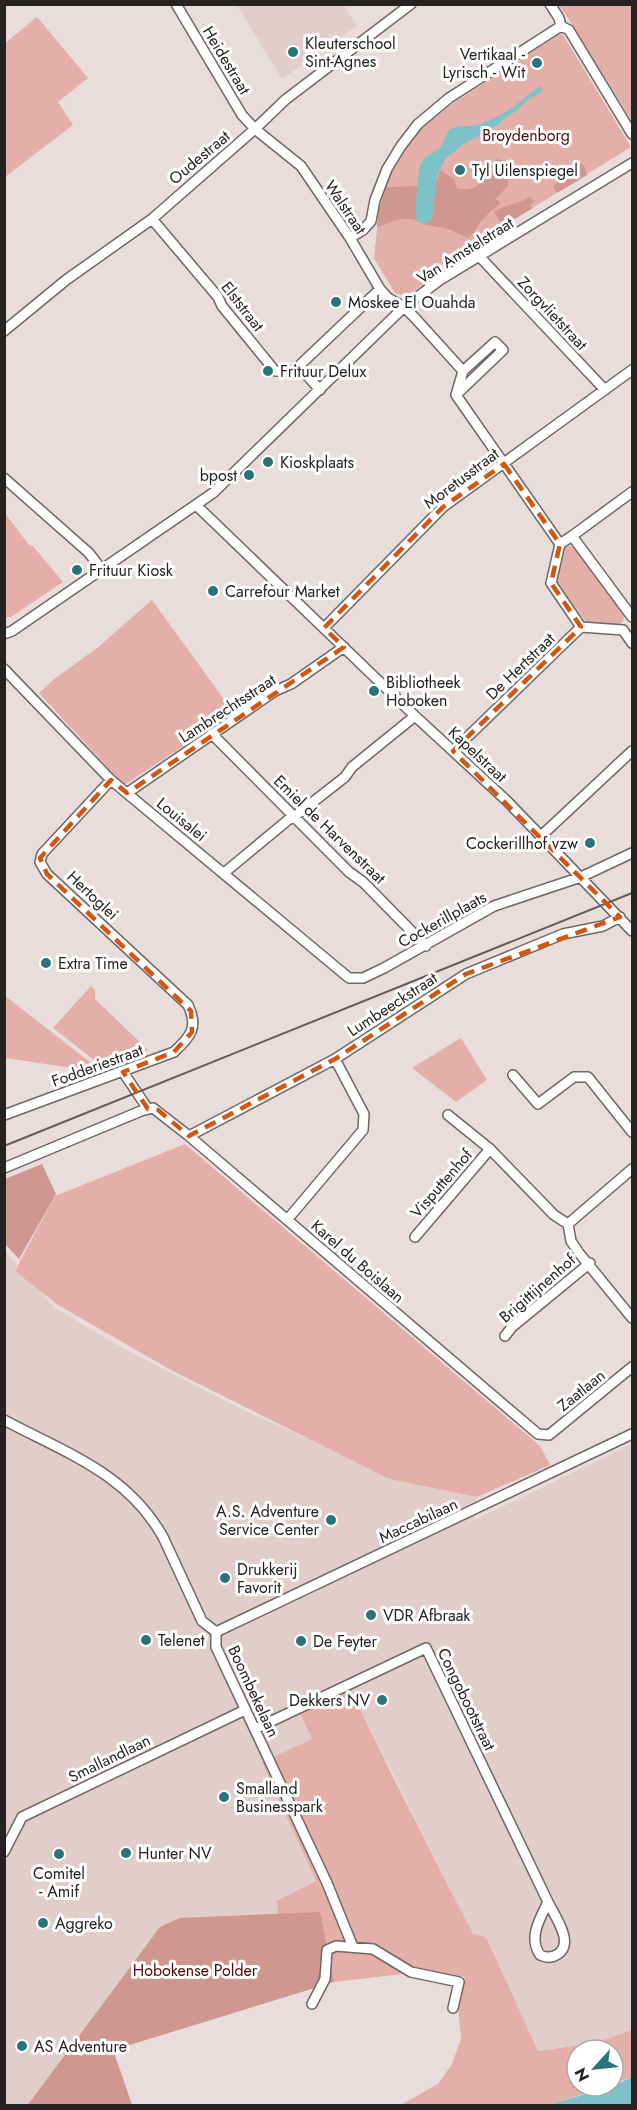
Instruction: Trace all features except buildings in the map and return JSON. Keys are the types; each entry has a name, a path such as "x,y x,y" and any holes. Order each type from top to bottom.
{"street":[{"name":"Heidestraat","path":"177,4 242,115 255,129"},
{"name":"Oudestraat","path":"4,331 66,280 152,219 285,100 411,4"},
{"path":"550,4 561,26 569,30 633,134"},
{"path":"350,238 363,230 371,221 375,200 387,169 418,124 449,98 561,26"},
{"name":"Walstraat","path":"255,129 301,166 350,238 380,289 388,298 404,307 463,371"},
{"name":"Van Amstelstraat","path":"320,390 404,307 441,280 633,163"},
{"name":"Elststraat","path":"152,219 218,297 222,306 275,371 299,370"},
{"name":"Zorgvlietstraat","path":"479,256 605,390"},
{"path":"4,634 12,631 102,570 222,485 320,390 304,372 299,370 301,364 380,289"},
{"path":"495,342 503,350 456,395 463,371 495,342"},
{"name":"Moretusstraat","path":"324,628 443,507 633,370"},
{"path":"456,395 560,544"},
{"path":"4,478 89,553 102,570"},
{"path":"633,492 560,544 551,583 581,627 623,630 633,643"},
{"name":"Kapelstraat","path":"196,505 415,716 506,800 633,931"},
{"path":"572,536 633,617 623,630"},
{"name":"De Hertstraat","path":"453,751 581,627"},
{"name":"Lambrechtsstraat","path":"127,793 275,691 291,684 344,647"},
{"name":"Louisalei","path":"4,669 111,780 349,978 354,979"},
{"path":"224,873 415,716"},
{"name":"Emiel de Harvenstraat","path":"212,734 426,946"},
{"path":"541,836 633,751"},
{"name":"Hertoglei","path":"111,780 42,854 40,862 47,874 188,1005 193,1019 192,1032"},
{"name":"Cockerillplaats","path":"354,979 363,978 384,968 494,906 581,877 633,853"},
{"name":"Lumbeeckstraat","path":"189,1136 334,1059 466,974 563,934 603,926 620,917"},
{"name":"Fodderiestraat","path":"4,1115 174,1052 190,1037 192,1032"},
{"path":"287,1220 363,1130 364,1114 334,1059"},
{"path":"4,1168 148,1109 123,1072"},
{"path":"513,1075 538,1104 574,1077 588,1077 633,1132"},
{"name":"Karel du Boislaan","path":"148,1109 158,1110 526,1426 538,1434 549,1435"},
{"path":"448,1115 490,1149 554,1215 568,1224 571,1241 633,1318"},
{"name":"Visputtenhof","path":"414,1237 490,1149"},
{"path":"568,1224 633,1169"},
{"name":"Brigittijnenhof","path":"505,1336 512,1327 590,1263"},
{"name":"Zaatlaan","path":"549,1435 633,1368"},
{"name":"Boombekelaan","path":"4,1420 105,1474 126,1489 155,1524 202,1621 216,1632 216,1647 327,1883 353,1947"},
{"name":"Maccabilaan","path":"216,1632 633,1434"},
{"name":"Congobootstraat","path":"255,1729 426,1648 565,1937 565,1946 561,1952 554,1957 547,1958 540,1955 534,1940 540,1918 548,1902"},
{"name":"Smallandlaan","path":"4,1852 22,1816 245,1710"},
{"path":"312,2004 325,1979 327,1950 336,1946 373,1949 411,1972 459,1982 453,2008"}],"highlighted area":[{"path":"504,464 560,544 551,583 581,627 453,751 620,917 466,974 335,1059 189,1136 158,1110 148,1109 123,1072 174,1052 192,1032 191,1011 47,874 40,858 111,780 127,793 344,647 324,628 443,507"}],"shaded area":[{"name":"Kleuterschool Sint-Agnes","path":"237,5 344,5 357,26 282,79"},
{"path":"4,1250 55,1308 123,1348 241,1409 389,1479 477,1497 474,1520 632,1444 632,2030 609,2038 565,2038 565,2047 538,2051 486,1938 473,1934 351,1690 300,1714 312,1739 262,1762 317,1880 277,1899 278,1914 180,1918 33,2099 27,2105 5,2105"}],"green space":[{"path":"559,5 632,5 632,121 566,15"},
{"path":"37,17 88,78 58,102 73,125 5,177 5,43"},
{"name":"Broydenborg","path":"562,33 631,147 440,265 438,275 408,295 395,293 374,258 379,210 389,178 403,150 425,125 452,104"},
{"path":"496,159 510,162 508,186 495,199 501,203 480,222 474,233 468,238 449,229 422,224 429,222 432,218 435,187 440,170 454,179 457,188 471,189 486,178"},
{"path":"582,164 587,175 557,193 553,187 559,178 565,172"},
{"path":"419,186 416,209 419,222 403,219 377,227 386,187"},
{"path":"530,197 534,202 530,205 533,208 503,226 494,212"},
{"path":"4,512 30,546 32,545 63,582 11,617 5,617"},
{"path":"575,547 623,611 623,620 618,627 587,623 558,584 555,577 563,548"},
{"path":"152,600 234,713 124,785 39,693 97,648"},
{"path":"91,986 95,990 95,999 148,1050 103,1067 53,1028"},
{"path":"4,995 95,1066 92,1071 5,1058"},
{"path":"461,1038 487,1080 456,1102 412,1068"},
{"path":"185,1144 540,1446 550,1465 477,1497 389,1479 171,1370 58,1305 16,1272 55,1196"},
{"path":"42,1164 56,1194 19,1259 5,1244 5,1179"},
{"path":"351,1690 473,1934 486,1937 538,2051 565,2047 565,2098 570,2098 548,2105 401,2105 438,2084 452,2064 461,2039 458,2006 465,1977 413,1969 402,1974 334,1982 113,2050 132,2105 26,2106 160,1927 180,1918 278,1914 277,1900 316,1881 262,1762 312,1739 300,1714"},
{"name":"Hobokense Polder","path":"320,1912 334,1982 113,2050 132,2105 27,2106 160,1927 180,1918"},
{"path":"632,2030 632,2077 625,2080 625,2038 609,2038"}],"water":[{"path":"540,86 542,90 539,94 530,98 497,126 464,144 446,158 437,175 432,218 429,222 418,222 416,201 421,164 427,156 441,147 450,129 491,120 517,105"},
{"path":"632,2077 632,2105 548,2105 572,2098 625,2098 625,2080"}],"railway":[{"path":"4,1146 632,893"}],"place":[{"name":"Kleuterschool Sint-Agnes","path":"293,52"},
{"name":"Vertikaal - Lyrisch - Wit","path":"537,63"},
{"name":"Tyl Uilenspiegel","path":"460,170"},
{"name":"Moskee El Ouahda","path":"336,302"},
{"name":"Frituur Delux","path":"268,371"},
{"name":"Kioskplaats","path":"268,462"},
{"name":"bpost","path":"249,475"},
{"name":"Frituur Kiosk","path":"77,570"},
{"name":"Carrefour Market","path":"213,591"},
{"name":"Bibliotheek Hoboken","path":"374,691"},
{"name":"Cockerillhof vzw","path":"590,843"},
{"name":"Extra Time","path":"46,963"},
{"name":"A.S. Adventure Service Center","path":"331,1520"},
{"name":"Drukkerij Favorit","path":"225,1578"},
{"name":"VDR Afbraak","path":"371,1615"},
{"name":"Telenet","path":"146,1640"},
{"name":"De Feyter","path":"301,1641"},
{"name":"Dekkers NV","path":"382,1700"},
{"name":"Smalland Businesspark","path":"224,1797"},
{"name":"Hunter NV","path":"126,1853"},
{"name":"Comitel - Amif","path":"59,1854"},
{"name":"Aggreko","path":"43,1923"},
{"name":"AS Adventure","path":"22,2046"}]}
